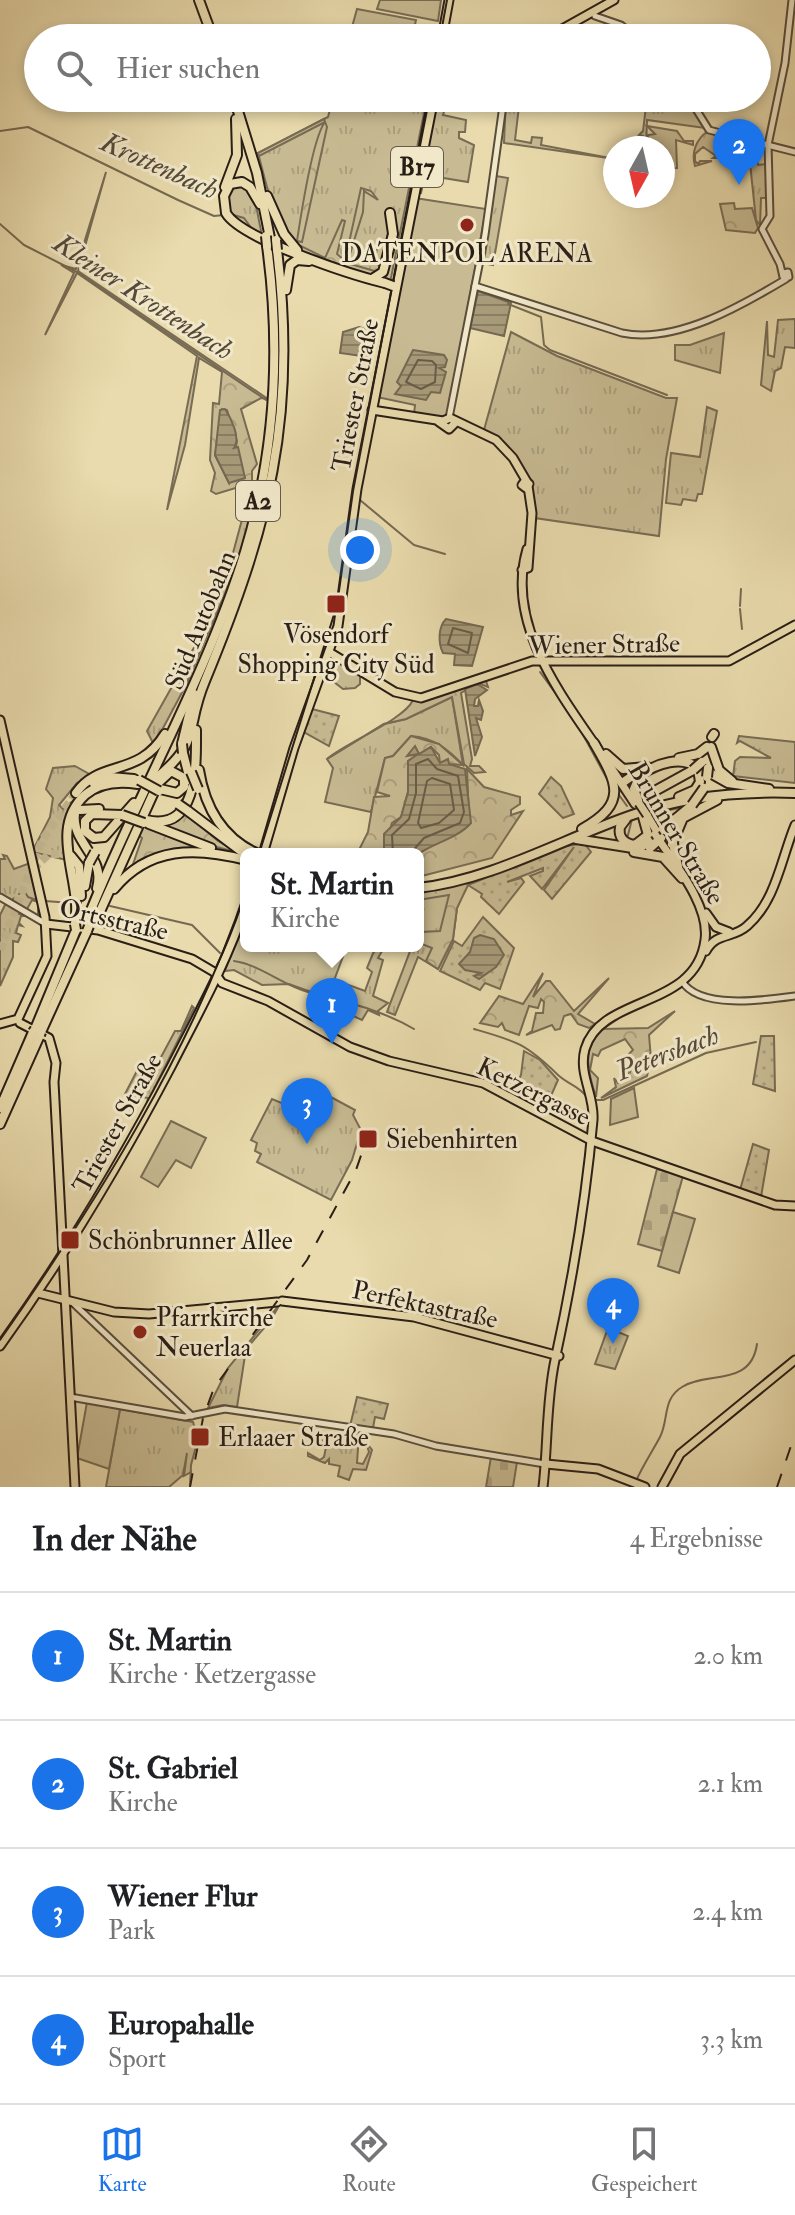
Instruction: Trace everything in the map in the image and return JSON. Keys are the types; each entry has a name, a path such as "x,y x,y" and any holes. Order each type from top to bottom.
{"highway":[{"path":"197,0 205,24"},
{"name":"Süd Autobahn","path":"84,927 235,581 263,477 275,364 271,243 235,112"},
{"name":"Süd Autobahn","path":"84,927 200,684 246,560 271,460 279,348 271,243 236,112"},
{"path":"238,112 253,144 267,196 284,345"},
{"path":"236,119 237,155 223,191 226,215 240,230 326,267"},
{"path":"226,215 225,192 238,181 250,187 260,204"},
{"path":"267,196 291,244 312,260"},
{"path":"366,278 378,278 383,272 393,234 390,213"},
{"path":"178,809 190,789 184,755 200,684 244,584 268,501 281,423 288,269 297,260 312,260 392,286"},
{"path":"80,810 121,812 146,822 163,821 178,809 193,790 200,684"},
{"path":"150,785 187,747 200,684"},
{"path":"184,703 166,733 122,820 102,838 91,837 85,830 85,821 91,814 121,812 146,822 240,851"},
{"path":"84,927 80,873 70,858 67,827 79,796 101,773 143,760 166,733"},
{"path":"581,830 608,812 615,797 611,775 594,743"},
{"path":"196,746 202,788 211,812 232,839 244,848"},
{"path":"623,782 650,768 695,756 709,747"},
{"path":"678,866 672,844 677,820 704,788 709,747"},
{"path":"709,747 721,774 740,784"},
{"path":"606,754 623,769 650,768 678,761 696,766 700,773 698,786 679,798"},
{"path":"184,755 219,827 244,848"},
{"path":"673,760 693,761 716,778 795,791"},
{"path":"650,768 641,778 641,785 649,792 667,786 693,770 706,769"},
{"path":"641,810 634,789 635,781 650,768"},
{"path":"79,796 101,785 150,785 177,793 184,787 184,778 171,771 160,780 106,899"},
{"path":"150,785 178,809 188,811 221,839 240,848"},
{"path":"424,884 481,869 581,830 679,798 769,789"},
{"path":"424,885 480,874 641,810 686,800 795,791"},
{"path":"672,844 677,826 693,810 717,800 754,792"},
{"path":"0,1116 36,1032 74,960 99,872 95,859 75,829 79,796"},
{"path":"84,927 89,863 95,852 121,829 138,804"},
{"path":"552,846 584,838 629,849 643,848 692,805"},
{"path":"634,852 658,836"},
{"path":"610,844 663,857 682,878"},
{"path":"0,1108 84,927 130,872 164,854 204,851 240,854"},
{"path":"70,858 89,860 99,872"},
{"path":"0,1124 36,1032"}],"main road":[{"path":"446,24 451,0"},
{"path":"571,24 596,13 614,0"},
{"name":"Triester Straße","path":"312,699 329,652 392,286 432,112"},
{"path":"326,267 392,286"},
{"path":"372,410 450,421"},
{"name":"Brunner Straße","path":"450,421 496,440 526,484 532,513 524,567 525,602 530,626 541,659 594,743 623,782"},
{"name":"Wiener Straße","path":"410,697 429,697 541,659 729,661 795,625"},
{"path":"329,652 395,692 410,697"},
{"path":"329,652 410,697"},
{"name":"Triester Straße","path":"256,848 329,652"},
{"path":"321,680 331,660 343,659"},
{"name":"Brunner Straße","path":"541,659 678,866 697,898 708,933 705,952 683,982 658,1001 608,1022 595,1034 585,1059 593,1099 591,1140 558,1356 543,1487"},
{"path":"0,720 46,924 47,956 18,1021"},
{"path":"705,952 716,938 752,921 770,895 795,825"},
{"name":"Brunner Straße","path":"658,836 702,914 708,933 701,954 683,982"},
{"path":"697,898 714,925 734,932"},
{"name":"Triester Straße","path":"0,1346 60,1267 117,1168 219,982 240,922"},
{"name":"Ortsstraße","path":"46,924 98,930 187,958 211,969 219,982"},
{"path":"708,933 734,932"},
{"name":"Ketzergasse","path":"219,982 268,1001 350,1047 389,1061 486,1084 591,1140 775,1205 795,1206"},
{"path":"0,1024 18,1021 49,1038 56,1061 76,1487"},
{"path":"60,1267 67,1302"},
{"path":"37,1294 67,1302"},
{"name":"Perfektastraße","path":"67,1302 116,1312 149,1314 278,1301 417,1317 558,1356"},
{"path":"662,1487 673,1463 794,1361"},
{"path":"546,1464 598,1469 639,1484"}],"street":[{"path":"475,286 622,333 647,335 674,330 760,296 788,275 762,229 770,216 768,145 784,66 792,0"},
{"path":"596,13 619,24"},
{"path":"450,421 502,112"},
{"path":"697,112 708,130 795,152"},
{"name":"Ortsstraße","path":"0,897 46,924"},
{"path":"683,982 695,992 741,1000 795,996"},
{"path":"67,1302 94,1323 193,1417"},
{"path":"70,1397 193,1417 221,1408 394,1434 433,1445 546,1464"}],"green space":[{"path":"380,0 441,0 438,21 377,9"},
{"path":"357,9 416,20 415,24 353,24"},
{"path":"329,112 424,112 390,283 338,268 301,251 285,234 271,200 258,153 328,117"},
{"path":"433,112 444,112 443,115 466,120 465,132 459,132 459,138 474,145 468,182 425,175 421,193 416,192"},
{"path":"505,112 518,112 515,140 531,143 532,137 542,138 541,145 603,157 504,143"},
{"path":"645,112 696,112 705,128 647,120 646,136 639,135 643,131"},
{"path":"324,119 327,127 302,242 297,241 311,160 325,122 259,156 258,153"},
{"path":"647,126 677,131 684,141 693,141 693,145 676,140 677,168 675,136 648,136 655,134"},
{"path":"708,131 745,143 745,160 733,160 744,157 742,146 733,145 731,157 726,141 720,145 723,158 713,158 716,156 703,147 695,154 695,161 698,164 700,161 712,161 695,166 694,156 696,147"},
{"path":"748,144 756,146 758,165 767,164 768,198 761,198 760,225 756,220"},
{"path":"106,172 78,271 268,399 261,398 241,409 257,464 252,471 252,483 216,494 211,491 215,473 210,460 213,403 219,404 222,372 199,358 185,445 167,510 197,356 77,273 45,335 74,273 61,265 76,269","holes":["222,409 227,410 237,441 229,483 215,455"]},
{"path":"496,176 508,178 493,265 482,263"},
{"path":"243,184 255,200 262,236 229,217 226,193 231,185"},
{"path":"361,188 371,191 378,200 364,191 363,212 347,263 378,272 380,266 373,261 379,244 386,246 390,220 386,209 390,216 391,234 390,244 376,278 297,249 297,244 325,258 342,220 345,221 337,254 345,261"},
{"path":"415,198 486,209 448,415 443,419 414,414 415,405 377,397"},
{"path":"734,203 735,209 752,208 758,228 755,233 726,230 720,204"},
{"path":"795,319 795,348 785,347 781,368 775,371 771,391 761,385 767,321 768,355 774,357 778,320"},
{"path":"511,332 557,356 666,398 677,398 666,459 659,536 535,518 522,467 507,448 484,430"},
{"path":"724,333 720,373 675,360 675,345 690,345"},
{"path":"707,407 717,411 702,494 698,494 696,501 683,499 681,505 666,503 671,453 700,457"},
{"path":"250,490 257,492 238,563 186,685 154,745 147,731 205,628 233,553"},
{"path":"335,659 360,674 360,684 355,688 343,689 325,675"},
{"path":"485,678 488,687 478,683 461,693 472,759 470,766 479,766 485,772 474,773 464,764 452,697 406,719 386,723 408,708 413,700 422,702"},
{"path":"452,697 463,765 440,745 411,736 393,756 385,758 371,812 325,802 333,768 327,759 384,724 406,719"},
{"path":"312,709 339,716 329,746 302,731"},
{"path":"411,736 439,744 463,765 448,764 448,760 440,763 439,755 431,747 408,761 408,792 401,817 392,823 384,848 360,848 368,832 374,797 390,796 377,792 385,758 393,756"},
{"path":"739,736 795,742 795,783 733,776 735,761 740,757 771,758 740,741 737,743"},
{"path":"75,766 91,775 77,783 59,805 63,809 85,791 77,801 67,860 32,852 50,817 53,798 46,789 53,768"},
{"path":"467,769 484,787 520,797 520,804 511,810 511,815 523,811 492,858 424,875 424,850 469,820"},
{"path":"551,777 561,786 574,814 563,818 539,794"},
{"path":"184,812 218,841 240,853 199,842 164,825"},
{"path":"142,824 194,847 161,853 132,867 142,838 137,834"},
{"path":"576,840 607,844 607,849 577,843 566,845 466,886 457,908 453,939 438,969 418,957 395,1015 387,1012 410,952 424,952 424,891 443,888"},
{"path":"584,843 591,852 552,899 544,890 574,847 542,889 530,876 543,871 543,868 507,882 521,878 524,882 499,914 481,897 482,894 468,885 562,847"},
{"path":"3,855 7,856 14,869 30,863 42,919 30,912 38,916 38,902 32,900 26,911 12,903 13,899 9,902 0,895 0,859 5,859"},
{"path":"471,879 457,908 453,939 438,969 426,961 432,948 424,945 424,932 440,931 449,895 424,899 424,891"},
{"path":"6,903 13,908 12,912 27,916 21,916 19,923 22,926 18,925 16,933 21,935 18,942 13,941 13,957 0,986 0,915"},
{"path":"483,917 514,948 500,989 485,983 480,990 440,971 454,941 462,946"},
{"path":"240,930 240,952 345,952 330,991 318,988 314,993 289,984 262,985 234,970 225,971"},
{"path":"374,952 382,952 378,958 383,960 373,996 388,1003 378,1011 379,1015 368,1010 362,1020 331,1006 338,981 365,991 372,972 367,968"},
{"path":"543,973 533,997 546,981 550,981 574,1011 609,978 578,1014 595,1024 589,1028 578,1024 571,1014 564,1016 560,1029 555,1030 552,1025 526,1035 532,1031 536,1013 543,1013 544,1002 541,999 538,1008 529,1006 519,1035 505,1030 502,1023 498,1027 480,1023 499,996 523,1004"},
{"path":"192,1006 194,1008 147,1103 148,1098 125,1094 138,1069 153,1072 175,1031 181,1031"},
{"path":"675,1011 649,1035 651,1059 647,1076 601,1098 616,1087 614,1078 618,1083 631,1077 621,1066 630,1072 631,1066 622,1061 633,1050 625,1039 601,1050 598,1056 593,1054 590,1070 598,1078 596,1097 589,1073 589,1052 592,1043 604,1029 648,1028"},
{"path":"761,1036 774,1036 775,1091 753,1084"},
{"path":"524,1051 540,1060 558,1080 546,1107 514,1089 521,1075"},
{"path":"314,1088 355,1110 353,1115 361,1130 352,1160 331,1200 257,1162 261,1154 255,1151 257,1143 251,1140 272,1099 301,1111"},
{"path":"634,1088 638,1117 610,1125 611,1099"},
{"path":"171,1121 206,1138 191,1168 176,1160 158,1187 141,1177"},
{"path":"753,1144 769,1150 761,1197 740,1190"},
{"path":"657,1169 683,1176 662,1251 638,1244"},
{"path":"673,1212 695,1219 679,1273 658,1266"},
{"path":"280,1304 271,1320 246,1349 237,1407 223,1405 208,1408 228,1368"},
{"path":"608,1328 628,1336 615,1369 595,1364"},
{"path":"357,1397 388,1404 384,1419 375,1417 373,1428 350,1426"},
{"path":"87,1402 120,1409 109,1469 77,1458"},
{"path":"120,1409 193,1422 198,1439 191,1472 184,1476 187,1453 183,1475 169,1487 106,1487"},
{"path":"354,1433 359,1434 357,1463 363,1464 369,1452 366,1442 372,1450 366,1470 353,1469 349,1480 338,1476 340,1466 329,1464 329,1459 325,1463 308,1456 308,1453 320,1460 324,1457 326,1447 319,1443 320,1440 326,1441 327,1435 331,1436 328,1445 334,1446 337,1436 341,1446 346,1437 355,1444"},
{"path":"491,1457 517,1462 513,1487 486,1487"}],"water":[{"path":"478,291 511,303 504,336 470,328"},
{"path":"359,327 368,330 373,338 368,357 340,353 343,332"},
{"path":"413,350 444,355 447,360 445,367 439,368 446,372 440,393 431,392 426,400 395,394 401,386 397,382"},
{"path":"225,409 234,428 234,448 238,447 245,478 229,483 215,455 220,410"},
{"path":"446,619 483,627 472,666 454,665 455,654 443,653 440,635"},
{"path":"477,684 487,690 475,699 474,706 478,706 479,700 483,711 481,720 476,718 482,737 475,756 465,689"},
{"path":"415,746 419,754 431,747 440,763 448,759 449,764 465,769 471,823 459,833 424,851 424,848 384,848 384,834 401,817 408,792 408,761 418,754 407,756"},
{"path":"480,935 494,939 504,955 496,967 479,979 474,976 481,973 465,970 459,964 470,952 474,938"}],"waterway":[{"name":"Krottenbach","path":"0,131 28,127 178,200 214,216 224,215"},
{"name":"Krottenbach","path":"230,214 244,218 252,229"},
{"name":"Kleiner Krottenbach","path":"0,224 24,245 75,271 266,400"},
{"name":"Krottenbach","path":"340,266 372,275"},
{"path":"508,304 541,317 544,345 550,350 667,395"},
{"name":"Kleiner Krottenbach","path":"360,500 414,545 445,554"},
{"path":"740,606 741,589"},
{"path":"740,609 742,629"},
{"path":"540,672 567,709"},
{"path":"581,731 607,779"},
{"path":"619,795 627,806"},
{"path":"654,813 680,808"},
{"path":"652,813 661,824"},
{"path":"627,839 632,819"},
{"name":"Petersbach","path":"19,894 23,889 28,897 39,901"},
{"name":"Petersbach","path":"0,894 6,898"},
{"name":"Petersbach","path":"45,901 71,903"},
{"name":"Petersbach","path":"110,906 192,925 220,953"},
{"name":"Petersbach","path":"234,961 298,989 375,1011 414,1029"},
{"name":"Petersbach","path":"474,1029 510,1040 528,1050 587,1097"},
{"name":"Petersbach","path":"593,1100 603,1100 706,1053 756,1042"},
{"path":"636,1481 663,1430 671,1397 692,1382 727,1376 746,1367 753,1358 757,1344"}],"tunnel":[{"path":"0,950 42,840 76,793"},
{"path":"33,869 49,854 71,854"}],"tram line":[{"path":"443,24 447,0"},
{"path":"261,848 337,605 353,491 425,112"},
{"path":"0,1340 71,1234 139,1123 199,1008 240,905"}],"railway":[{"path":"190,1487 203,1418 214,1388 307,1260 356,1170 374,1118"},
{"path":"777,1487 795,1434"}],"place":[{"name":"St. Gabriel","path":"739,185"},
{"name":"DATENPOL ARENA","path":"467,225"},
{"name":"Vösendorf Shopping City Süd","path":"336,604"},
{"name":"St. Martin","path":"332,1044"},
{"name":"Siebenhirten","path":"368,1139"},
{"name":"Wiener Flur","path":"307,1144"},
{"name":"Schönbrunner Allee","path":"70,1240"},
{"name":"Pfarrkirche Neuerlaa","path":"140,1332"},
{"name":"Europahalle","path":"613,1344"},
{"name":"Erlaaer Straße","path":"200,1437"}]}
